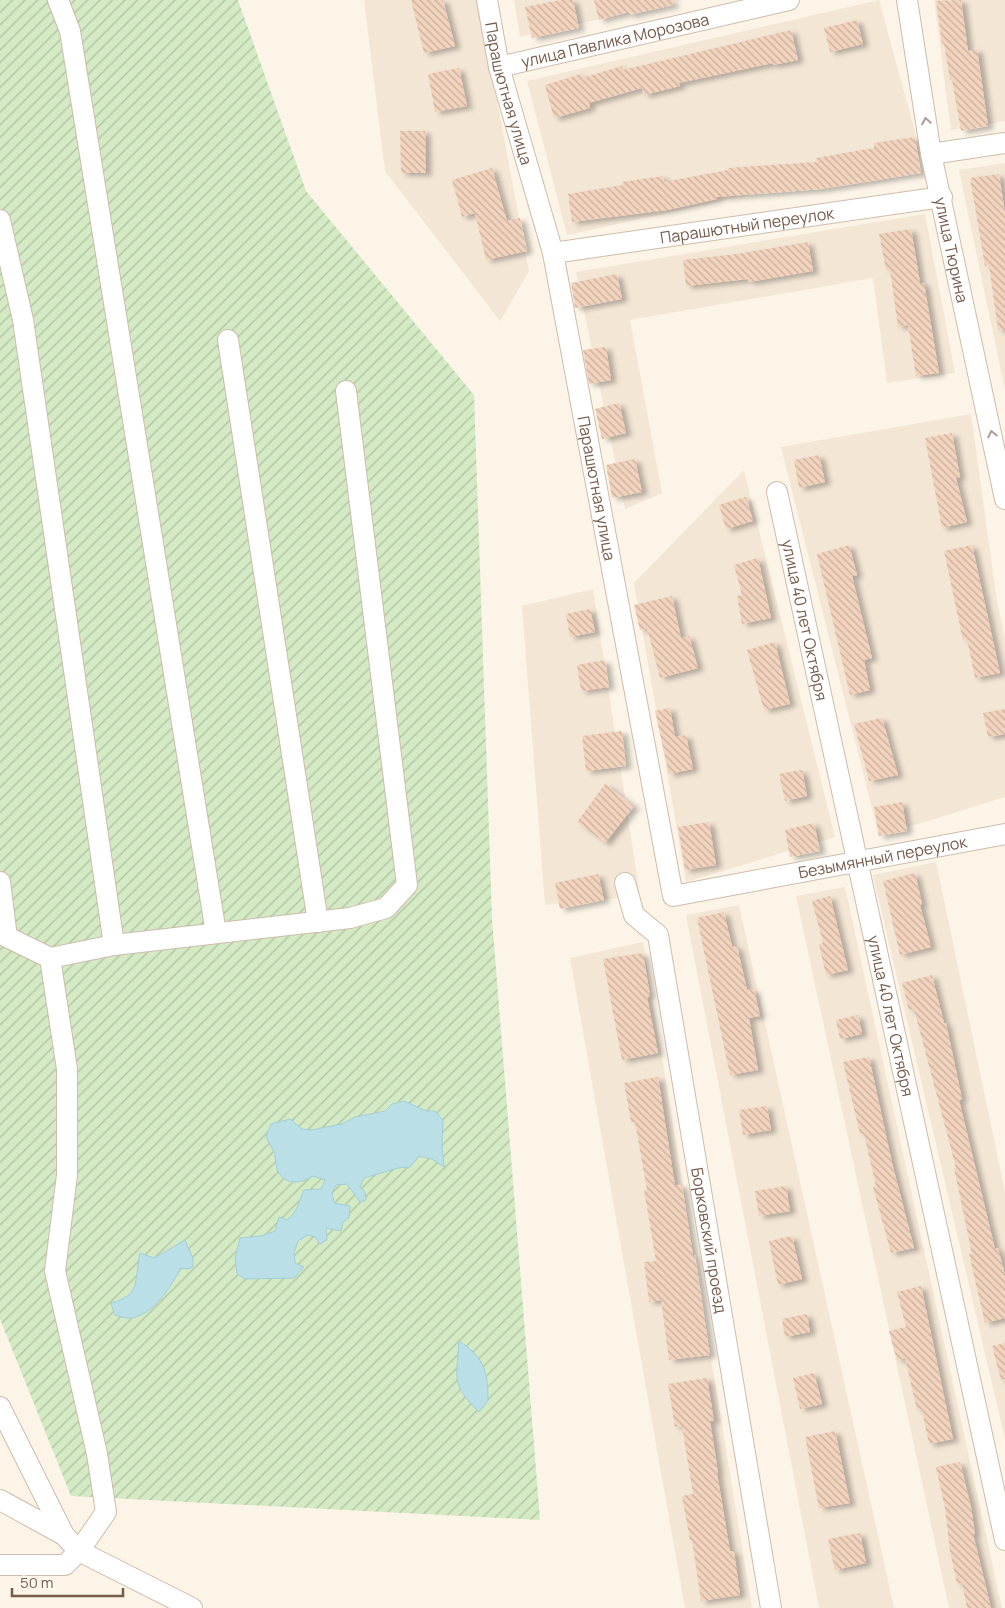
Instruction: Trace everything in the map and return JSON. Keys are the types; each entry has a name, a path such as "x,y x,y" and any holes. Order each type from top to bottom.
{"street":[{"path":"58,0 70,31 216,933"},
{"name":"Парашютная улица","path":"487,0 499,66 552,253 673,896 759,879"},
{"name":"улица Павлика Морозова","path":"499,66 789,0"},
{"name":"улица Тюрина","path":"907,0 931,154 942,197 1005,499"},
{"path":"931,154 1005,143"},
{"name":"Парашютный переулок","path":"552,253 942,197"},
{"path":"0,220 23,320 114,946"},
{"path":"228,340 318,922"},
{"path":"0,882 7,937 50,958 114,946 350,918 386,908 408,885 346,391"},
{"name":"улица 40 лет Октября","path":"777,492 1005,1540"},
{"name":"Безымянный переулок","path":"759,879 1005,834"},
{"name":"Борковский проезд","path":"625,883 634,915 658,935 771,1608"},
{"path":"0,1565 65,1565 79,1551 106,1512 97,1454 55,1271 67,1175 67,1069 50,958"},
{"path":"0,1407 64,1535 79,1551 192,1608"},
{"path":"0,1500 64,1535"}],"shaded area":[{"path":"364,0 478,0 529,271 500,321 385,171"},
{"path":"514,0 684,0 520,37"},
{"path":"879,0 922,157 567,235 527,81"},
{"path":"934,0 1005,0 1005,121 951,130"},
{"path":"1005,163 1005,390 959,170"},
{"path":"925,214 955,373 887,383 873,278 630,320 662,493 625,509 576,272"},
{"path":"971,414 997,601 1005,638 1005,797 879,836 781,447"},
{"path":"744,470 835,837 686,882 634,583"},
{"path":"593,589 640,896 545,905 522,606"},
{"path":"936,862 1005,1192 1005,1439 873,875"},
{"path":"845,887 1002,1608 949,1608 796,896"},
{"path":"739,905 894,1608 819,1608 686,915"},
{"path":"643,942 752,1608 685,1608 570,958"}],"green space":[{"path":"0,0 238,0 306,191 474,395 492,919 540,1520 71,1496 0,1319"}],"water":[{"path":"404,1101 426,1111 435,1111 443,1120 442,1145 444,1167 432,1159 419,1156 410,1167 398,1168 364,1178 360,1187 365,1192 366,1200 360,1202 347,1184 336,1185 332,1192 334,1203 350,1206 349,1218 343,1222 341,1231 326,1228 327,1240 320,1244 315,1237 308,1235 298,1241 294,1253 295,1263 304,1267 294,1278 245,1279 237,1274 235,1258 240,1238 261,1236 275,1231 279,1217 287,1220 294,1213 304,1190 321,1189 325,1180 313,1176 303,1181 293,1182 280,1175 274,1152 266,1136 271,1124 290,1119 302,1129 311,1130 342,1124 355,1117 385,1111 392,1104"},
{"path":"185,1240 193,1258 193,1267 188,1269 181,1268 161,1299 139,1316 125,1318 115,1315 111,1303 128,1296 132,1291 135,1285 140,1253 154,1258"},
{"path":"459,1341 468,1347 480,1360 486,1374 488,1401 479,1412 463,1394 457,1380"}],"building":[{"path":"411,0 443,0 455,46 424,53"},
{"path":"560,0 573,0 579,28 532,38 525,7"},
{"path":"594,0 673,0 673,5 629,15 629,12 599,20"},
{"path":"961,0 968,51 977,49 988,126 961,131 944,43 942,44 936,1"},
{"path":"857,20 863,44 830,52 824,28"},
{"path":"791,30 798,60 773,65 773,63 679,83 680,86 644,95 642,88 589,103 590,108 554,118 545,85 581,74 582,78 622,66 623,70"},
{"path":"459,68 467,106 435,112 428,74"},
{"path":"400,131 425,131 426,173 401,173"},
{"path":"915,137 921,173 822,189 717,197 717,199 667,210 572,222 568,194 623,185 622,182 663,176 664,182 728,170 728,168 817,162 816,158 874,148 874,143"},
{"path":"492,168 507,221 520,218 527,251 486,260 475,213 462,217 452,180"},
{"path":"999,174 1005,213 1005,330 998,330 989,265 985,266 970,178"},
{"path":"911,229 920,283 924,283 939,373 916,376 908,325 898,327 890,270 886,270 879,234"},
{"path":"808,242 813,271 749,282 748,279 686,286 683,260 737,254"},
{"path":"617,274 622,299 575,308 571,283"},
{"path":"606,347 611,380 589,384 583,350"},
{"path":"619,403 626,433 602,439 595,409"},
{"path":"952,433 960,477 956,478 967,522 942,528 925,438"},
{"path":"819,455 825,482 799,488 794,460"},
{"path":"635,459 642,492 612,498 606,465"},
{"path":"746,497 753,521 726,529 719,505"},
{"path":"849,545 857,575 852,576 872,658 864,660 870,690 850,695 817,554"},
{"path":"972,545 1000,673 975,678 967,639 963,640 944,551"},
{"path":"758,558 771,618 742,624 737,596 742,595 734,565"},
{"path":"672,596 681,638 689,636 698,668 660,678 647,628 640,630 634,605"},
{"path":"590,609 595,632 570,637 566,614"},
{"path":"775,642 790,704 764,710 747,650"},
{"path":"605,660 609,687 581,691 577,665"},
{"path":"670,708 675,737 686,735 693,769 669,774 655,711"},
{"path":"1005,709 1005,734 988,737 983,713"},
{"path":"882,718 898,775 869,781 854,724"},
{"path":"622,731 626,766 586,771 582,736"},
{"path":"802,770 807,796 785,801 779,774"},
{"path":"605,784 634,806 605,843 577,822"},
{"path":"902,802 907,831 879,836 874,807"},
{"path":"709,822 716,865 685,870 678,827"},
{"path":"814,823 820,851 790,857 785,830"},
{"path":"915,873 922,904 920,905 931,947 900,955 883,881"},
{"path":"598,874 604,900 560,909 555,883"},
{"path":"830,896 848,970 826,975 819,944 823,943 812,901"},
{"path":"724,912 732,947 737,946 747,990 754,989 760,1016 749,1018 758,1070 730,1075 697,918"},
{"path":"643,953 650,996 647,997 658,1053 622,1060 603,959"},
{"path":"932,975 944,1023 946,1023 962,1099 959,1100 995,1249 998,1248 1005,1275 1005,1318 985,1323 969,1254 972,1254 954,1168 956,1168 914,1009 909,1010 902,983"},
{"path":"858,1015 862,1034 840,1039 836,1020"},
{"path":"869,1057 892,1163 914,1248 891,1253 873,1187 876,1186 864,1134 860,1134 843,1062"},
{"path":"658,1077 675,1186 682,1184 710,1355 669,1360 661,1300 649,1302 644,1262 656,1261 644,1190 647,1190 635,1122 631,1122 624,1083"},
{"path":"767,1106 771,1130 743,1135 739,1110"},
{"path":"786,1186 790,1211 759,1216 755,1191"},
{"path":"792,1236 802,1279 778,1285 769,1241"},
{"path":"921,1286 953,1439 929,1444 922,1409 917,1410 905,1358 897,1360 889,1331 906,1327 897,1292"},
{"path":"807,1314 810,1332 785,1337 782,1319"},
{"path":"1005,1343 1005,1379 1001,1380 992,1346"},
{"path":"814,1373 822,1404 800,1409 793,1378"},
{"path":"707,1378 714,1421 710,1421 717,1473 730,1551 734,1551 740,1595 701,1601 692,1540 690,1540 682,1496 693,1494 682,1426 675,1427 668,1384"},
{"path":"835,1431 850,1503 819,1508 805,1437"},
{"path":"960,1462 971,1507 975,1534 973,1534 991,1608 967,1608 962,1583 957,1584 950,1551 945,1508 936,1467"},
{"path":"860,1533 866,1563 835,1570 828,1539"}]}
